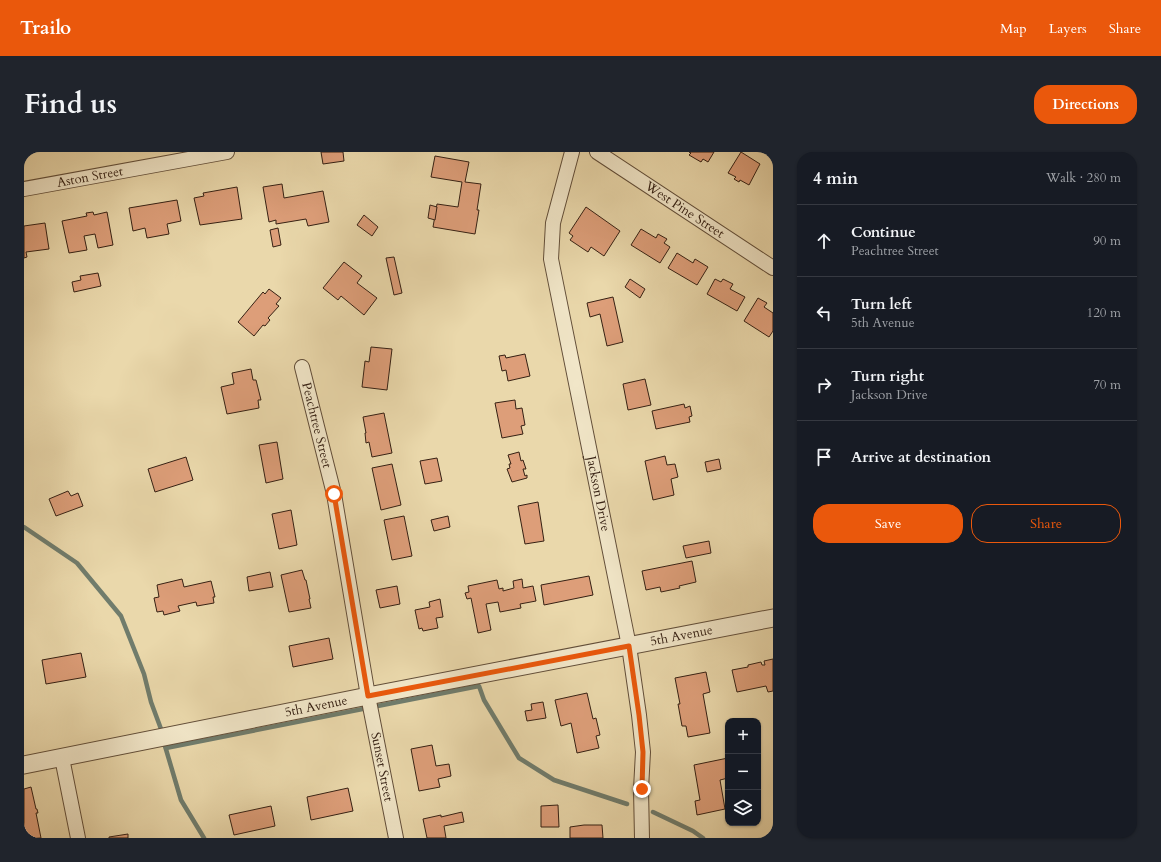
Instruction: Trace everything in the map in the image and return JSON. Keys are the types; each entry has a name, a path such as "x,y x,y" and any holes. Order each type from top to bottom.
{"street":[{"name":"Aston Street","path":"24,189 227,152"},
{"name":"Jackson Drive","path":"572,152 552,223 551,259 629,646 643,752 642,838"},
{"name":"West Pine Street","path":"597,152 773,268"},
{"name":"Peachtree Street","path":"302,367 334,494 368,696"},
{"name":"5th Avenue","path":"24,766 368,696 773,618"},
{"name":"Sunset Street","path":"368,696 396,838"},
{"path":"62,758 78,838"}],"building":[{"path":"321,152 343,152 344,161 323,164"},
{"path":"689,152 714,152 708,162 703,159 701,162 689,155 691,153"},
{"path":"741,152 760,164 749,185 740,180 739,182 734,179 736,177 728,173"},
{"path":"435,156 469,162 465,182 481,184 475,234 433,227 437,204 458,207 462,182 431,177"},
{"path":"282,184 284,198 323,191 329,222 308,226 306,219 276,224 276,220 269,222 263,187"},
{"path":"237,187 242,219 200,225 194,198 204,196 203,193"},
{"path":"177,200 181,221 167,224 169,234 147,238 145,228 133,231 129,208"},
{"path":"430,205 437,207 435,220 428,218"},
{"path":"586,207 620,231 604,256 591,247 588,252 570,240 573,236 569,233"},
{"path":"93,212 94,215 107,212 113,245 98,248 95,234 84,236 87,250 69,253 62,221 87,216 86,213"},
{"path":"364,215 378,227 372,236 357,225"},
{"path":"45,223 49,249 26,252 27,257 24,258 24,226"},
{"path":"278,228 281,245 273,247 270,230"},
{"path":"641,229 656,238 658,234 667,239 664,243 670,247 660,263 631,245"},
{"path":"677,253 693,263 695,259 708,267 697,285 668,268"},
{"path":"394,257 402,293 394,295 386,258"},
{"path":"344,262 362,276 357,283 377,298 364,315 341,296 338,300 323,288"},
{"path":"98,273 101,286 74,292 72,282 81,280 80,276"},
{"path":"630,279 645,289 640,298 625,287"},
{"path":"715,279 721,282 723,279 733,284 730,289 745,297 737,311 707,294"},
{"path":"269,289 281,298 276,304 279,306 268,318 270,320 265,326 263,325 254,336 238,322 263,292 265,294"},
{"path":"613,297 623,342 607,346 600,314 590,317 587,303"},
{"path":"758,298 767,303 764,307 773,313 773,331 769,337 744,321"},
{"path":"371,347 392,349 387,390 362,387 365,361 369,362"},
{"path":"525,354 530,376 508,381 506,370 502,371 499,356 505,355 506,358"},
{"path":"251,369 253,380 256,380 261,400 258,400 259,408 227,414 221,387 234,384 232,373"},
{"path":"645,379 651,405 628,410 623,384"},
{"path":"515,400 516,409 522,408 525,425 521,426 523,434 502,438 495,403"},
{"path":"684,404 685,408 690,406 692,416 689,417 690,422 656,429 652,411"},
{"path":"384,413 392,453 372,457 369,442 366,443 363,417"},
{"path":"277,442 283,479 266,483 259,445"},
{"path":"519,452 521,461 523,460 526,469 523,469 525,476 527,475 527,478 512,482 507,469 510,468 509,464 511,464 508,455"},
{"path":"665,456 667,465 675,464 678,477 671,479 674,495 653,500 645,461"},
{"path":"186,457 193,480 155,492 148,469"},
{"path":"437,458 442,481 425,484 420,461"},
{"path":"719,459 721,469 707,472 705,462"},
{"path":"392,464 401,505 381,510 372,468"},
{"path":"68,491 71,496 78,493 83,506 56,516 49,499"},
{"path":"538,502 544,541 525,544 518,506"},
{"path":"291,510 297,545 279,549 272,514"},
{"path":"404,516 412,556 392,560 384,520"},
{"path":"448,516 450,527 434,531 431,520"},
{"path":"709,541 711,553 686,558 683,546"},
{"path":"692,561 696,582 679,586 680,588 661,592 660,587 646,590 642,571"},
{"path":"302,570 306,580 311,608 289,612 281,575"},
{"path":"270,572 273,587 249,591 247,577"},
{"path":"589,576 593,595 544,605 541,585"},
{"path":"182,579 184,587 211,581 215,597 213,597 214,603 197,606 196,602 178,606 180,611 164,615 163,611 157,612 154,598 159,597 157,585"},
{"path":"522,579 523,588 533,586 536,601 520,604 521,608 500,612 498,602 486,604 491,630 478,633 471,598 467,599 465,593 469,592 468,586 497,580 499,589 503,588 503,591 514,588 513,581"},
{"path":"397,586 400,604 380,608 376,590"},
{"path":"440,599 443,617 436,618 438,628 423,631 422,628 419,629 415,610 430,607 429,602"},
{"path":"329,638 333,659 293,667 289,646"},
{"path":"81,653 86,677 46,684 42,660"},
{"path":"773,659 773,691 768,692 766,686 737,692 732,670 748,667 748,665 761,662 762,665 765,665 764,661"},
{"path":"706,672 710,692 703,694 710,733 688,737 686,726 682,726 675,678"},
{"path":"587,693 593,719 596,718 600,735 596,736 599,748 577,753 571,723 561,726 555,700"},
{"path":"543,702 546,718 527,721 525,711 532,710 531,704"},
{"path":"432,745 436,766 449,764 451,776 438,779 440,787 419,791 411,749"},
{"path":"725,759 725,779 720,780 725,809 697,815 695,801 700,800 694,765"},
{"path":"31,787 38,813 36,813 41,838 24,838 24,789"},
{"path":"348,788 353,811 311,820 307,797"},
{"path":"558,805 559,827 541,827 541,806"},
{"path":"271,806 275,826 234,835 229,815"},
{"path":"462,812 464,822 444,826 446,838 427,838 423,819 441,815 441,817"},
{"path":"602,825 603,838 570,838 570,827"},
{"path":"128,834 128,838 109,838 109,837"}],"waterway":[{"path":"24,527 77,563 121,616 144,674 151,702 161,729"},
{"path":"166,748 479,686 484,700 519,758 554,780 627,804"},
{"path":"165,746 181,800 204,838"},
{"path":"653,812 693,831 703,838"}],"route":[{"path":"334,494 368,696 629,646 643,752 642,789"}]}
